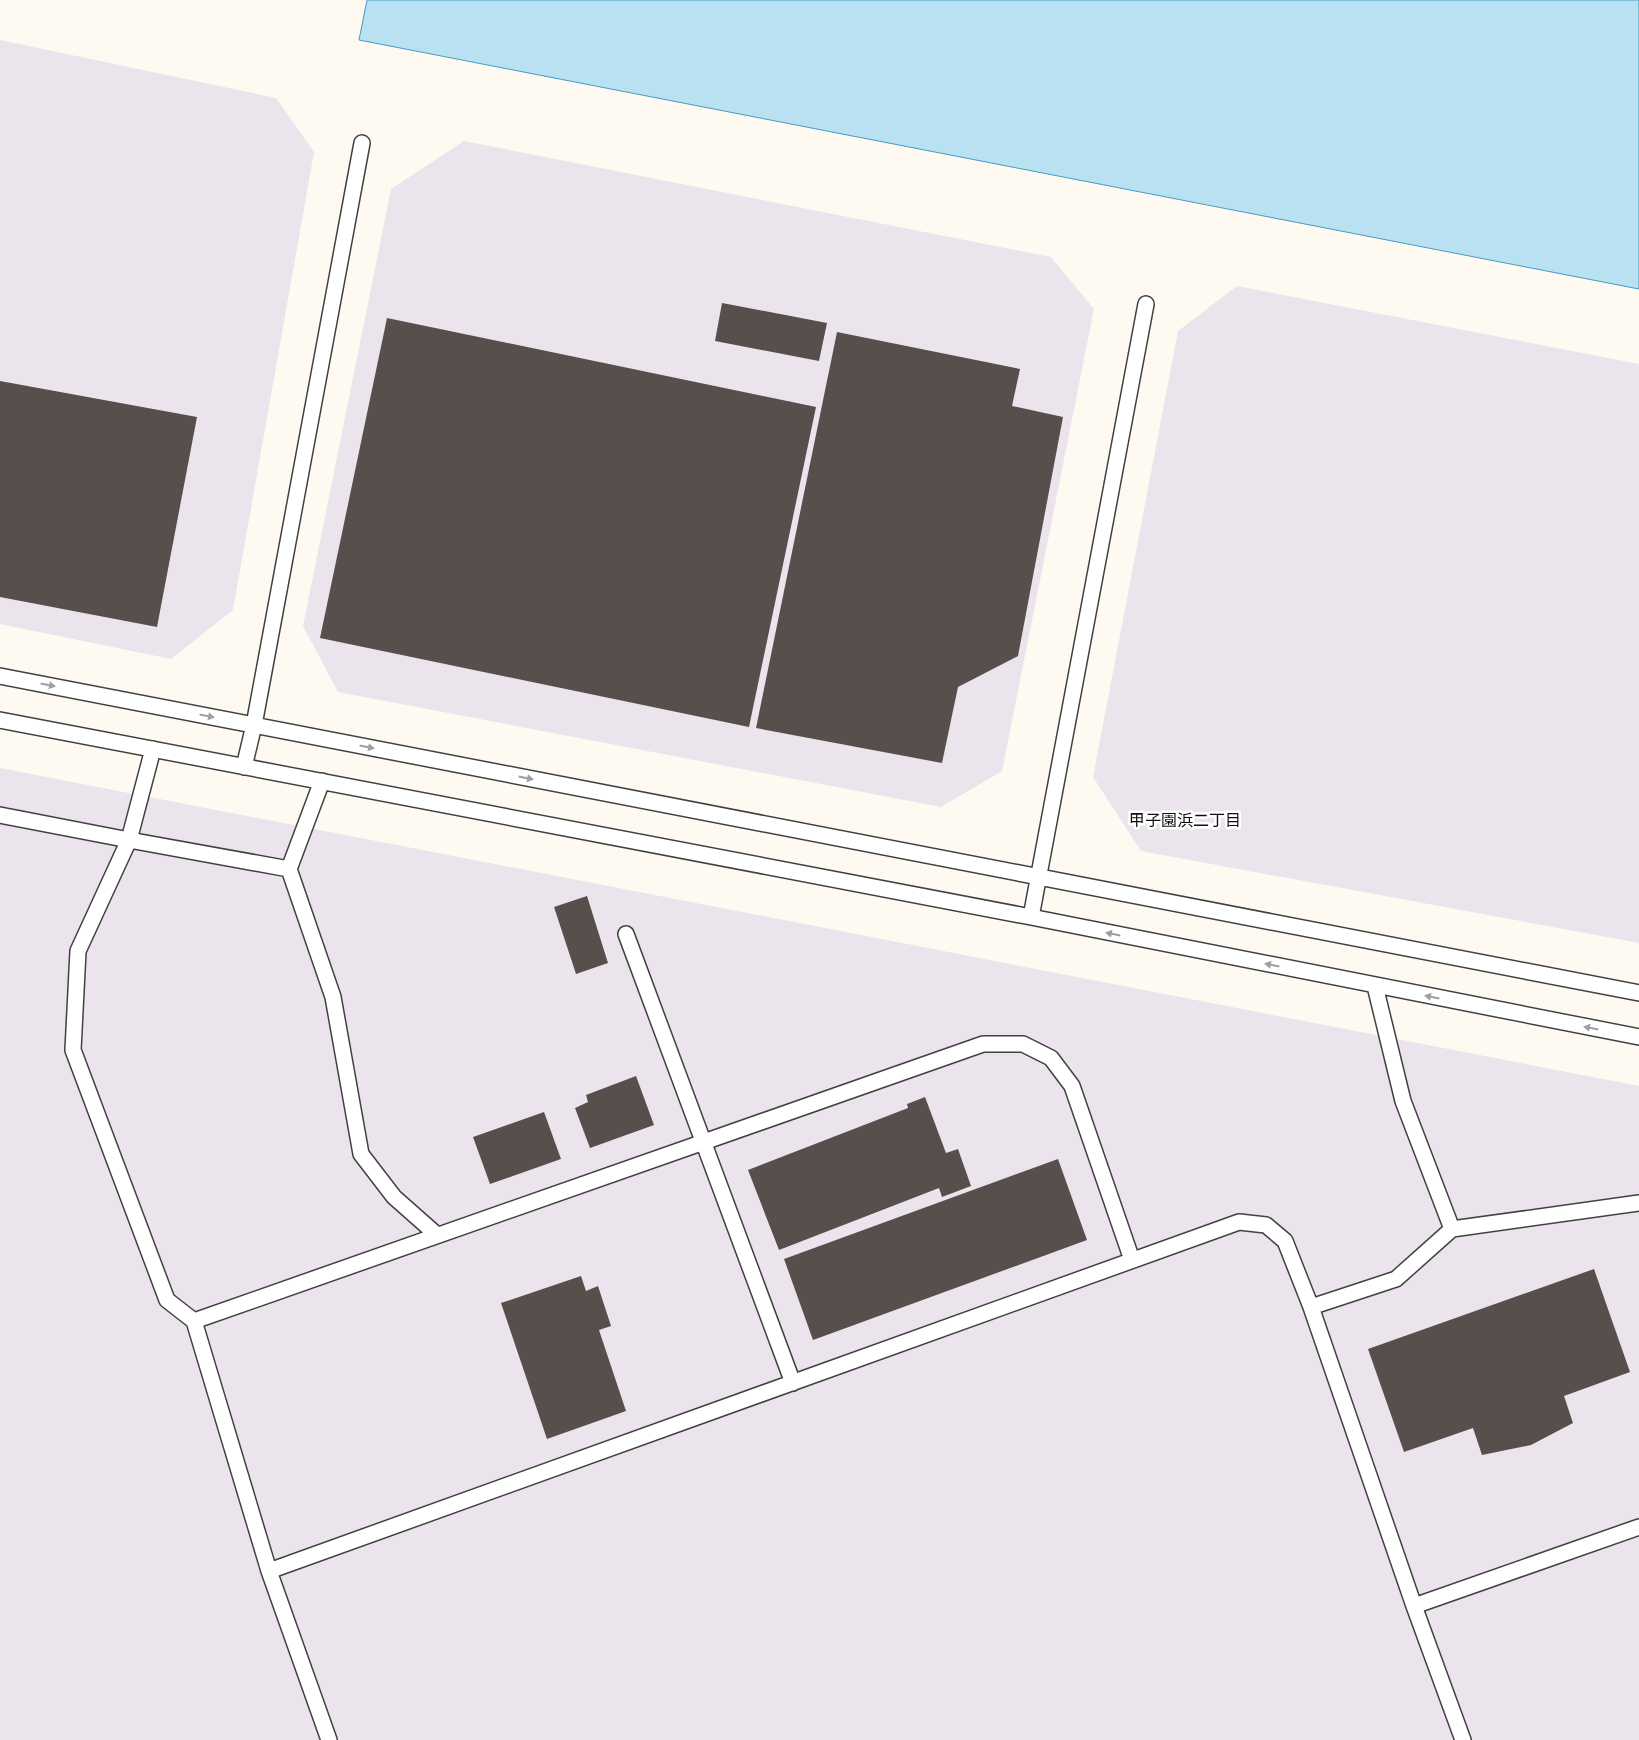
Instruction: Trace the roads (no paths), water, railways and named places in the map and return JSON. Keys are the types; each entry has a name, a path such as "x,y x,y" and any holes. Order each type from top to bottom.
{"lane":[{"path":"244,767 254,726 362,143"},
{"path":"1031,917 1146,304"},
{"path":"0,676 1639,993"},
{"path":"0,720 1031,917 1639,1037"},
{"path":"153,749 129,840 78,951 73,1050 167,1300 194,1321 269,1571 329,1740"},
{"path":"322,781 289,869 333,997 361,1154 394,1197 437,1235"},
{"path":"0,815 289,869"},
{"path":"626,934 793,1383"},
{"path":"1375,986 1403,1101 1452,1229"},
{"path":"194,1321 983,1044 1023,1044 1052,1058 1072,1086 1132,1260"},
{"path":"1310,1308 1396,1279 1452,1229 1639,1203"},
{"path":"269,1571 1239,1222 1266,1225 1285,1241 1463,1740"},
{"path":"1414,1606 1639,1527"}],"water":[{"path":"367,0 1639,0 1639,289 359,40"}],"district":[{"name":"甲子園浜二丁目","path":"1185,820"}]}
